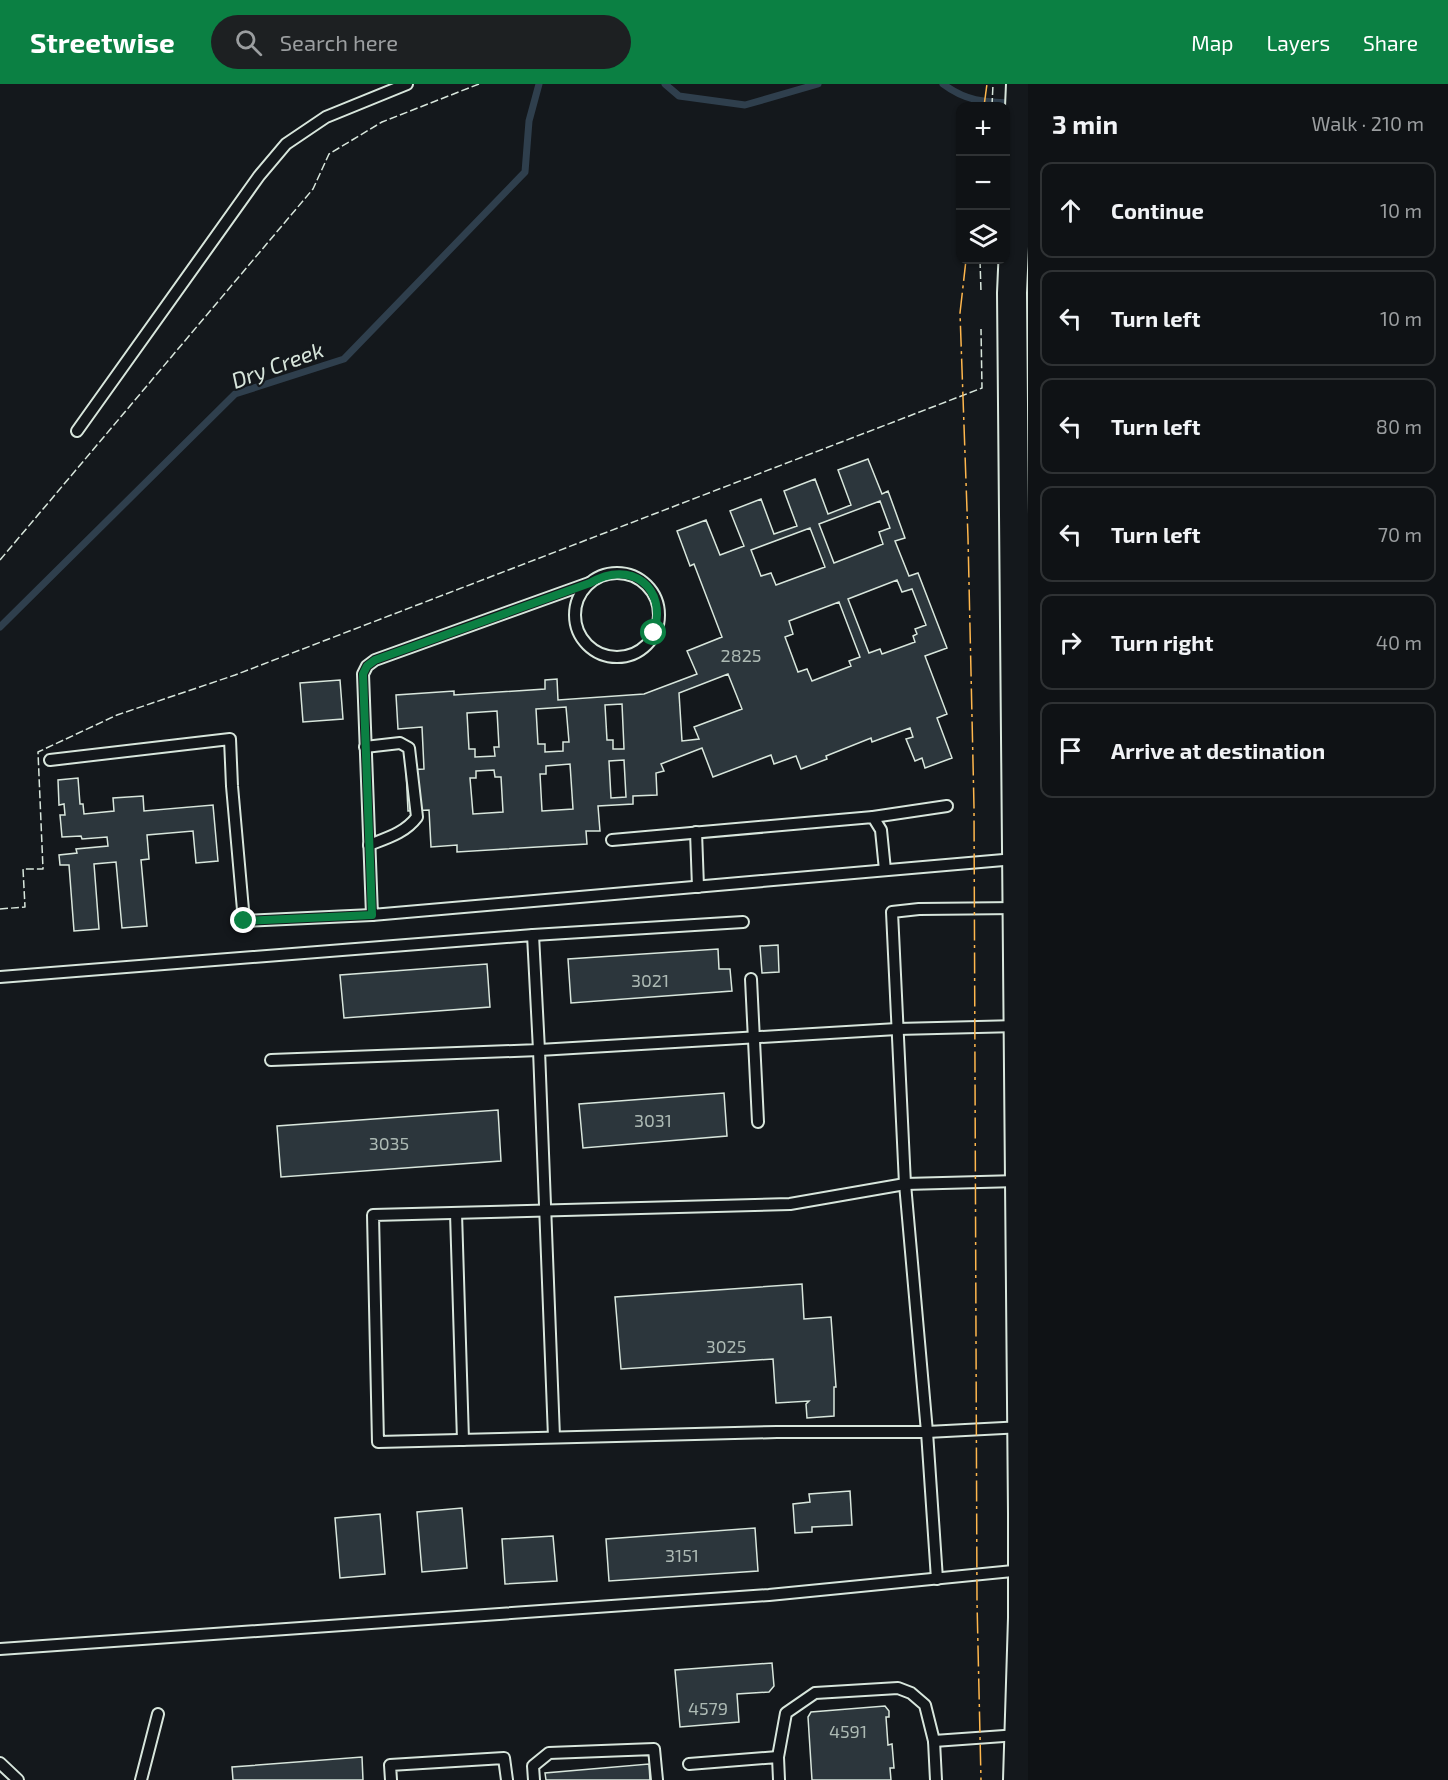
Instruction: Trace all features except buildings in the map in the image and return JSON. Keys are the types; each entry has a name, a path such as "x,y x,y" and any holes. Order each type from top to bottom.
{"main road":[{"path":"1018,1780 1023,1570 1012,293 1021,84"}],"lane":[{"path":"77,431 259,176 286,144 326,117 407,84"},
{"path":"372,915 363,674 367,666 375,660 590,583 602,576 616,573 630,575 642,582 652,592 658,605 658,620 654,633 646,645 635,653 622,657 596,652 585,643 574,619 581,593 590,583"},
{"path":"51,760 230,739 244,921 372,915 1018,858"},
{"path":"365,747 400,743 409,748 417,817 410,826 395,835 369,844"},
{"path":"612,840 873,817 947,806"},
{"path":"873,817 881,830 885,870"},
{"path":"696,832 698,887"},
{"path":"937,1579 927,1432 904,1185 892,912 919,909 1019,908"},
{"path":"0,977 533,935 743,922"},
{"path":"533,935 554,1437"},
{"path":"751,979 758,1122"},
{"path":"271,1060 539,1050 897,1029 1019,1026"},
{"path":"1020,1181 904,1185 790,1204 373,1215 378,1442 777,1432 927,1432 1022,1427"},
{"path":"456,1213 463,1440"},
{"path":"0,1649 769,1595 1023,1570"},
{"path":"780,1780 778,1757 786,1713 815,1693 898,1688 912,1693 925,1706 934,1741 936,1780"},
{"path":"141,1780 158,1714"},
{"path":"934,1741 1019,1735"},
{"path":"534,1780 533,1766 549,1753 654,1749 657,1780"},
{"path":"689,1764 778,1757"},
{"path":"391,1780 390,1765 504,1758 507,1780"},
{"path":"0,1764 18,1780"}],"waterway":[{"name":"Dry Creek","path":"0,627 235,394 344,359 525,172 529,121 539,84"},
{"name":"Dry Creek","path":"665,84 679,96 745,105 818,84"},
{"name":"Dry Creek","path":"943,84 968,98 1014,103"}],"fence":[{"path":"0,560 313,189 329,154 382,122 479,84"},
{"path":"992,102 993,84"},
{"path":"980,264 981,292"},
{"path":"0,909 25,907 23,869 43,869 38,752 117,715 235,675 982,388 981,329"}],"power":[{"path":"985,102 987,84"},
{"path":"966,264 960,313 974,807 977,1602 981,1780"}],"route":[{"path":"244,921 372,915 363,674 367,666 375,660 590,583 602,576 616,573 630,575 652,592 658,605 658,620 654,633"}]}
